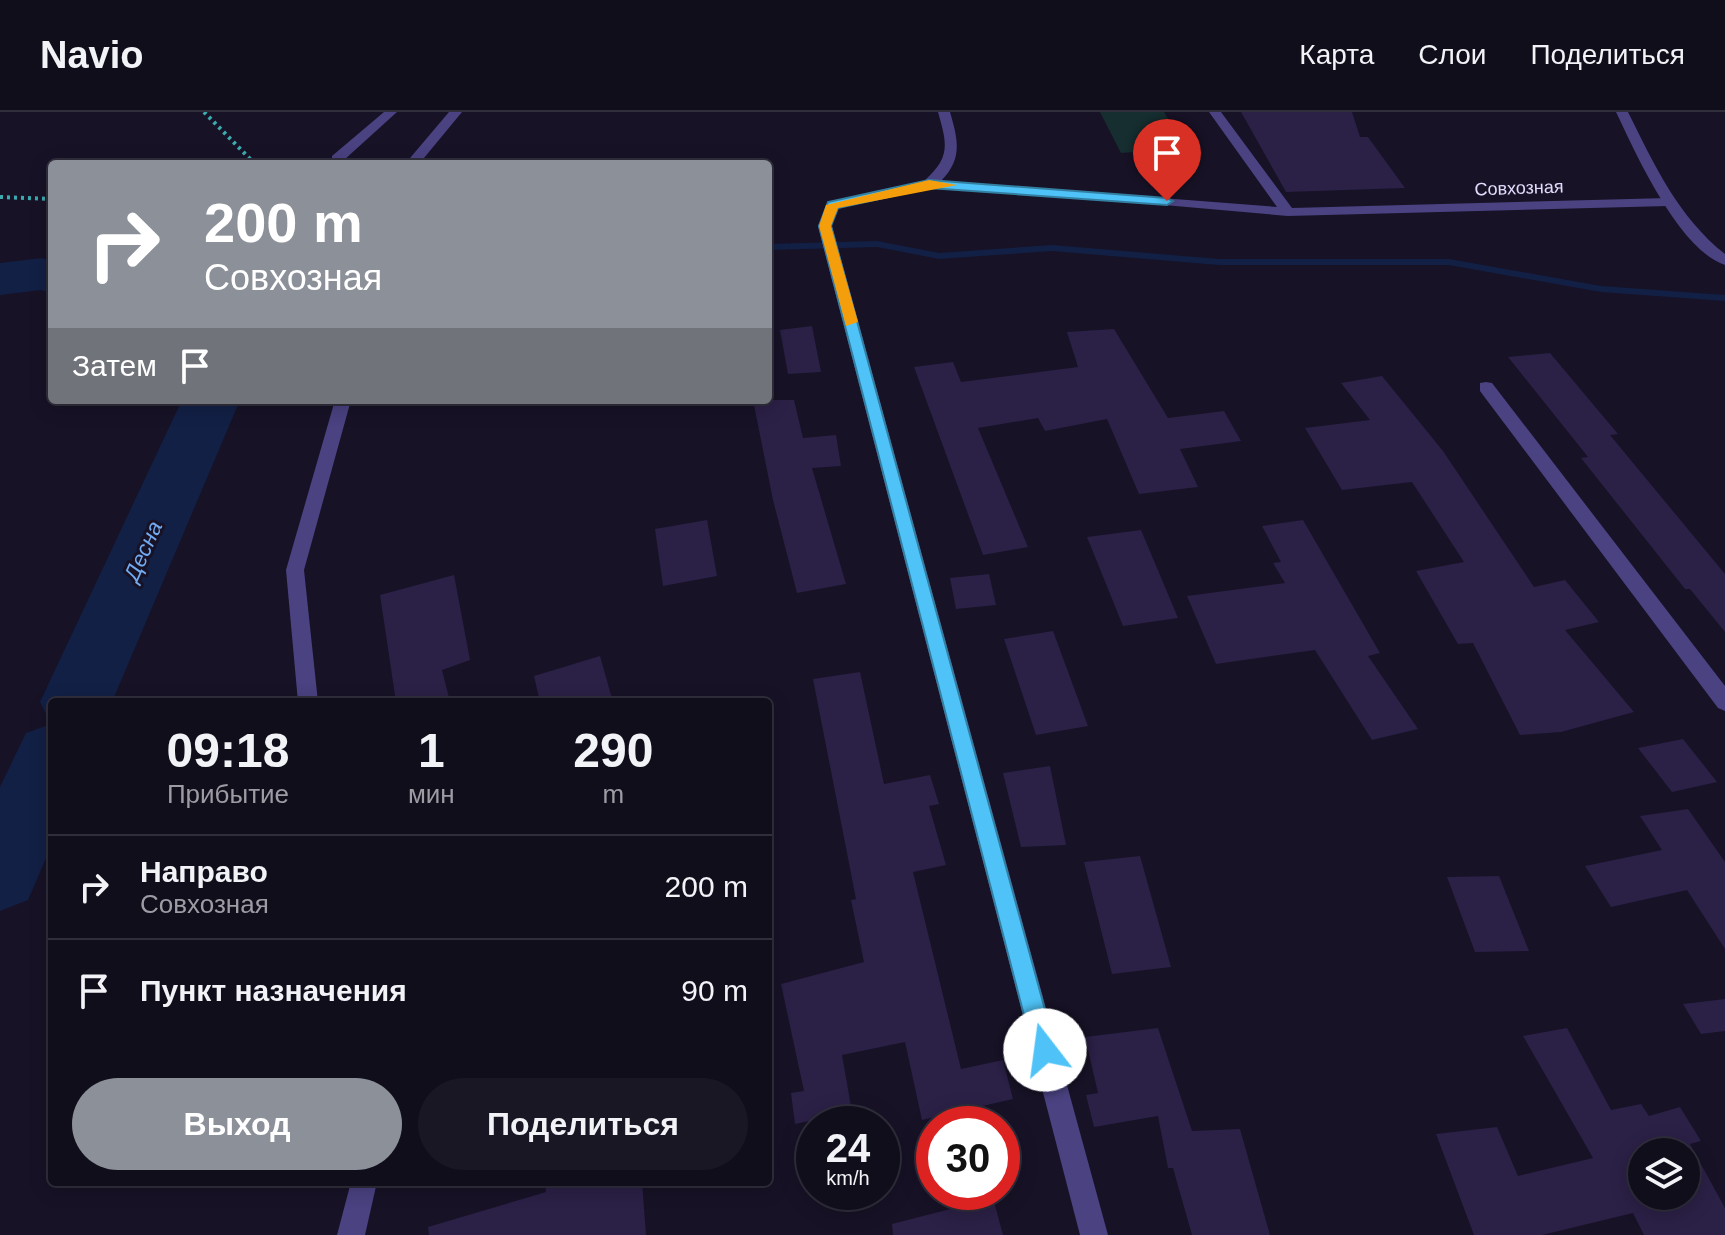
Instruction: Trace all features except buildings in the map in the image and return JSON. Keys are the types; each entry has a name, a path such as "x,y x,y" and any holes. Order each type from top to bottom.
{"street":[{"path":"337,160 391,112"},
{"path":"415,160 456,112"},
{"path":"929,184 946,170 955,149 944,112"},
{"path":"1215,112 1288,212"},
{"path":"1622,112 1668,202 1706,248 1725,261"},
{"name":"Совхозная","path":"1094,1235 825,226 833,205 929,184 1015,188 1288,212 1668,202"},
{"path":"1486,387 1725,702"},
{"path":"308,698 295,570 342,404"},
{"path":"351,1235 363,1186"}],"path":[{"path":"204,112 251,160"},
{"path":"0,197 48,199"}],"green space":[{"path":"1100,112 1164,112 1185,148 1121,153"}],"waterway":[{"path":"772,247 877,244 939,256 1052,248 1219,262 1449,262 1601,289 1725,298"},
{"name":"Десна","path":"0,279 48,276"},
{"name":"Десна","path":"78,698 209,404"},
{"name":"Десна","path":"0,873 48,765"}],"slow traffic":[{"path":"851,322 825,226 833,205 929,184 951,185"}],"route":[{"path":"1045,1050 825,226 833,205 929,184 1167,201"}]}
